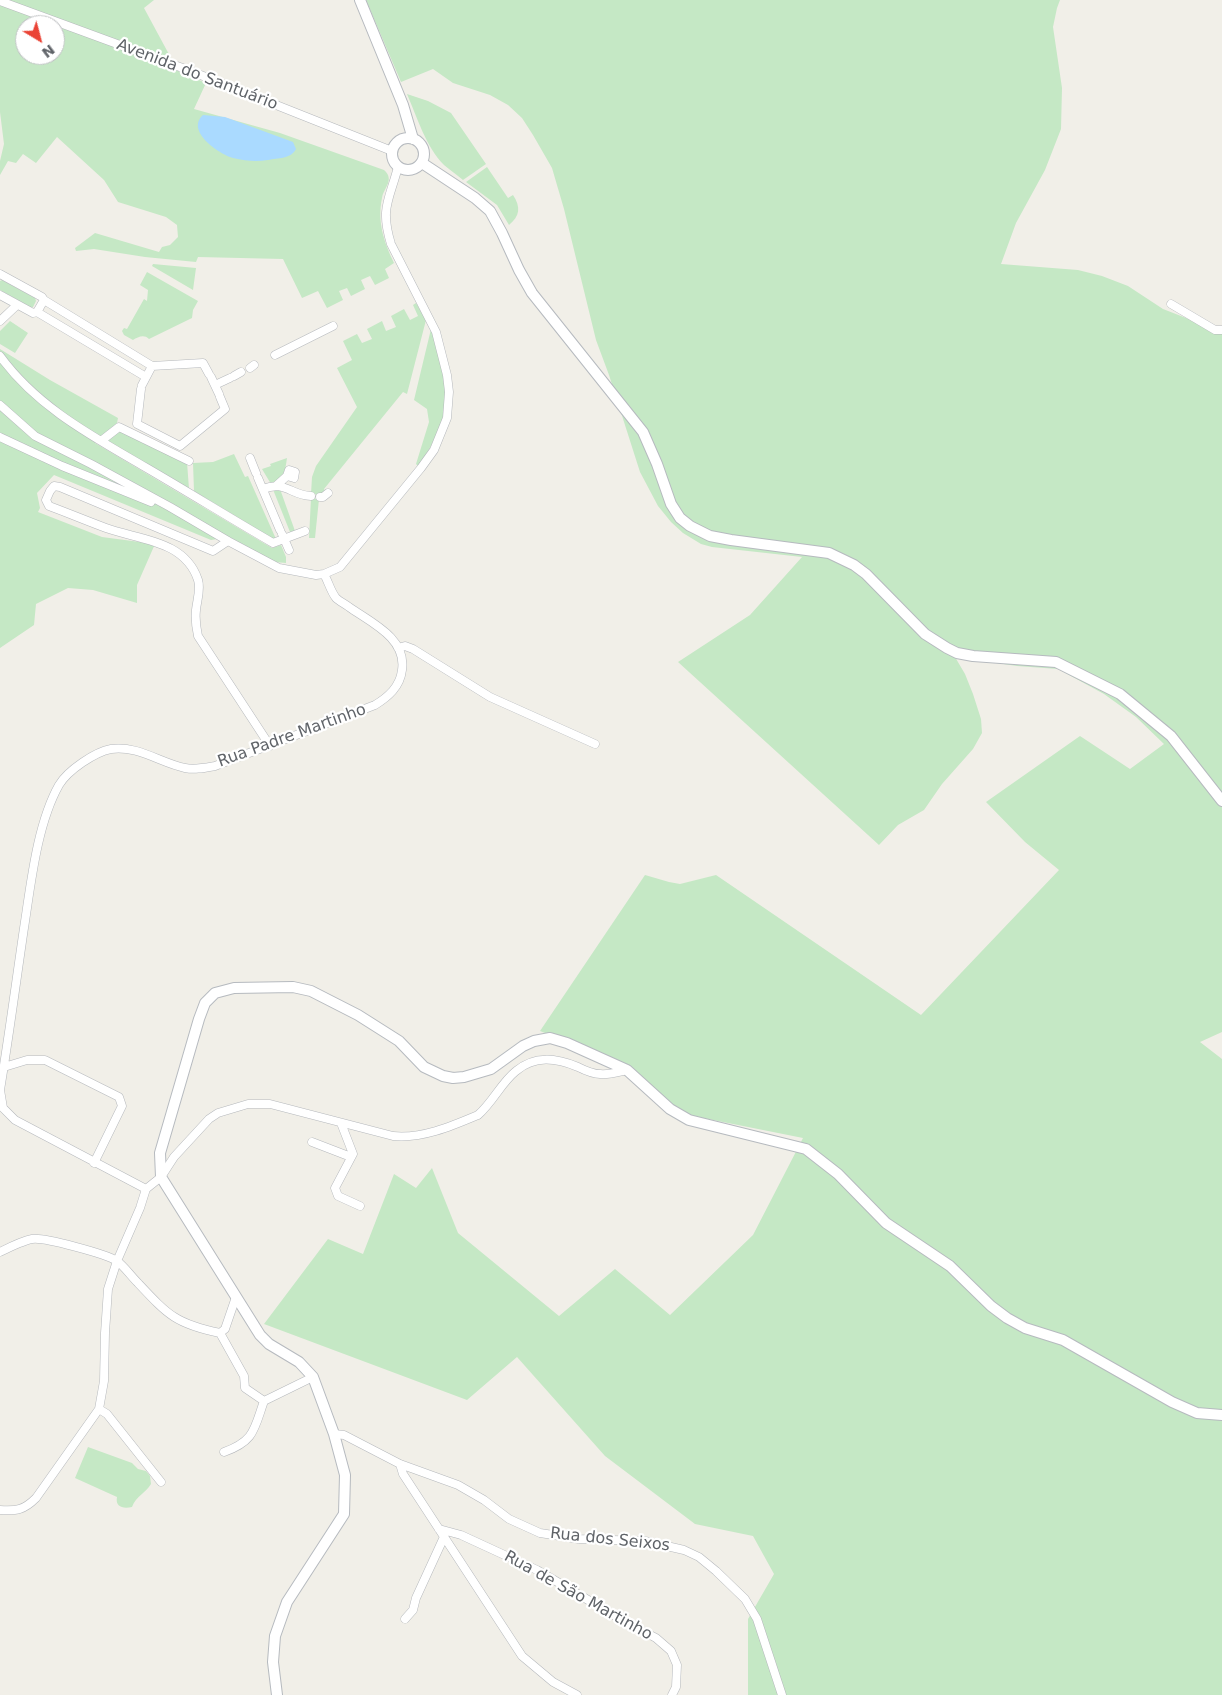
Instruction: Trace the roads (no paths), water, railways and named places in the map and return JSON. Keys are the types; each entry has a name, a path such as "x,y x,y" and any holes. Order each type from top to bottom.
{"main road":[{"path":"360,0 402,105 413,139"},
{"path":"404,138 413,139 420,143 424,151 422,163 411,170 398,167 392,160 393,147 404,138"},
{"path":"422,163 475,198 490,211 532,293 643,432 671,504 680,518 690,526 710,536 829,553 854,565 866,574 925,634 947,648 972,656 1056,662 1120,694 1171,736 1222,801"},
{"path":"277,1695 274,1662 275,1636 287,1602 344,1514 345,1475 334,1434 313,1377 299,1362 269,1344 260,1335 161,1177 160,1153 199,1019 205,1003 215,993 234,988 293,987 311,991 381,1029 399,1041 424,1067 443,1076 453,1078 491,1069 523,1046 534,1041 550,1038 566,1043 626,1070 670,1110 689,1120 806,1149 838,1174 886,1223 950,1266 991,1306 1007,1318 1025,1328 1062,1340 1172,1402 1197,1413 1222,1415"}],"street":[{"name":"Avenida do Santuário","path":"0,1 180,67 392,151"},
{"path":"0,405 35,436 170,507 228,541 280,568 316,575 324,574 340,567 434,450 447,418 448,375 436,332 391,244 386,228 386,207 398,167"},
{"path":"0,274 42,297 152,366 203,363 225,409 180,446 138,424 141,387 152,366"},
{"path":"0,295 33,313 37,312 146,377"},
{"path":"37,312 44,300"},
{"path":"1171,304 1215,330 1222,330"},
{"path":"0,321 16,305"},
{"path":"275,355 333,326"},
{"path":"0,356 25,387 54,411 273,544 282,534 305,531"},
{"path":"215,385 243,371"},
{"path":"101,441 119,427 189,461"},
{"path":"0,437 62,466 154,503 170,507"},
{"path":"250,458 289,550"},
{"path":"263,489 277,485 288,476"},
{"path":"277,485 304,496 311,496"},
{"path":"228,541 213,551 60,487 54,486 46,496 49,506 106,528 166,545 178,552 192,568 199,581 196,612 198,636 270,746"},
{"path":"324,574 336,598 385,632 394,640 398,648 405,646 413,649 490,697 595,744"},
{"name":"Rua Padre Martinho","path":"146,1189 15,1120 1,1106 0,1090 28,902 42,826 60,784 75,768 100,752 112,749 128,749 183,767 196,769 215,766 375,705 395,690 401,676 403,667 398,648"},
{"path":"0,1510 11,1511 27,1507 36,1498 99,1409 104,1381 108,1289 117,1261 140,1208 146,1189 161,1177 174,1157 209,1119 218,1113 248,1104 270,1104 393,1136 407,1137 419,1135 478,1115 486,1108 506,1080 526,1064 538,1060 550,1058 600,1074 626,1070"},
{"path":"4,1067 27,1060 45,1060 119,1097 122,1106 94,1162"},
{"path":"341,1123 353,1154 335,1188 338,1196 360,1206"},
{"path":"312,1142 351,1157"},
{"path":"0,1252 31,1239 44,1239 117,1261 164,1311 177,1320 195,1328 220,1333 244,1376 245,1388 264,1401"},
{"path":"220,1333 225,1329 236,1297"},
{"path":"224,1452 239,1446 251,1436 264,1401 313,1377"},
{"path":"99,1409 107,1414 161,1482"},
{"path":"334,1434 344,1435 400,1464 403,1474 522,1656 553,1682 577,1695"},
{"name":"Rua dos Seixos","path":"400,1464 458,1485 484,1500 509,1518 540,1533 579,1539 645,1541 684,1550 699,1557 716,1570 745,1599 757,1619 782,1695"},
{"name":"Rua de São Martinho","path":"439,1529 461,1535 537,1570 656,1638 671,1651 677,1665 676,1687 672,1695"},
{"path":"405,1620 413,1610 416,1598 444,1537"}],"water":[{"path":"203,115 225,117 293,142 296,149 288,156 259,161 227,156 213,147 201,135 198,128 199,121"}]}
